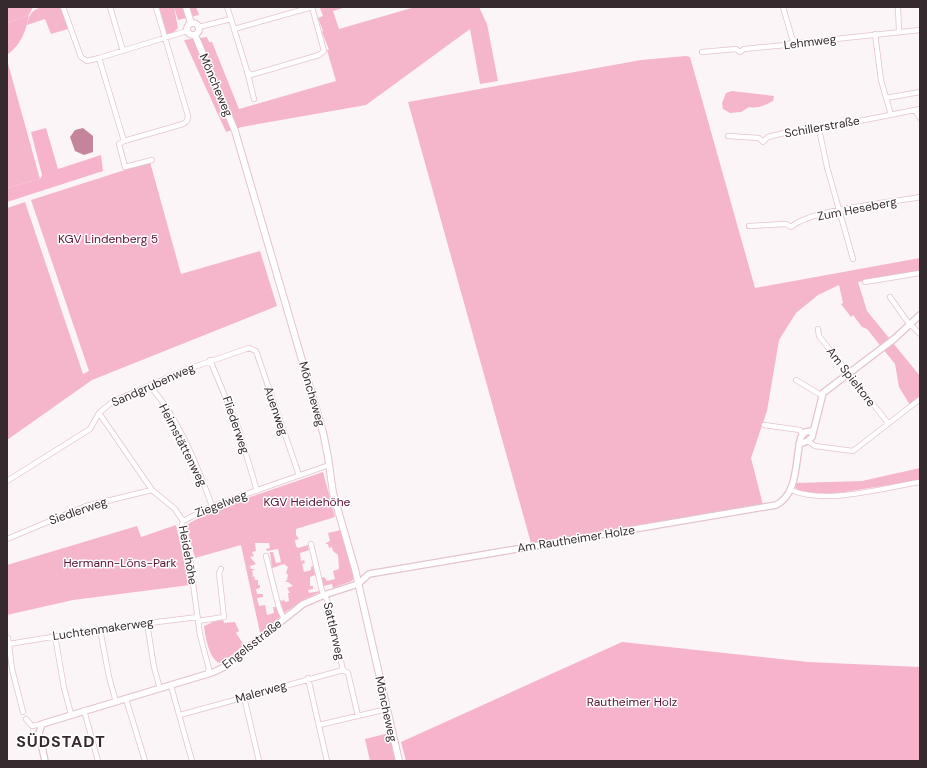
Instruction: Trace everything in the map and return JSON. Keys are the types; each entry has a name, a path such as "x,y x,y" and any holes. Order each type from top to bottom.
{"main road":[{"path":"186,7 191,23"},
{"path":"191,23 196,24 199,27 199,32 195,35 189,35 187,31 187,26 191,23"},
{"name":"Möncheweg","path":"195,35 232,123 244,160 323,432 333,493 358,584 399,761"}],"street":[{"path":"63,7 81,57 87,61 166,39 187,31"},
{"path":"110,7 123,51"},
{"path":"152,160 125,167 119,144 124,141 183,124 187,121 188,116 156,7"},
{"path":"227,7 254,99"},
{"path":"234,29 312,7 324,51 319,55 252,75 246,71"},
{"path":"783,7 794,42"},
{"path":"898,7 899,32"},
{"path":"199,27 230,19"},
{"name":"Lehmweg","path":"702,52 736,50 740,52 744,49 786,45 794,42 920,30"},
{"path":"875,34 881,80 891,115"},
{"path":"99,58 124,141"},
{"path":"886,98 920,92"},
{"name":"Schillerstraße","path":"728,136 759,138 763,142 768,137 819,129 920,109"},
{"path":"914,110 920,118"},
{"path":"819,129 853,259"},
{"name":"Zum Heseberg","path":"749,226 786,224 791,227 797,222 839,210 920,197"},
{"path":"865,282 920,273"},
{"path":"890,297 920,334"},
{"path":"799,444 808,441 812,437 812,431 821,395 874,352 885,341 911,324 920,314"},
{"name":"Am Spieltore","path":"818,329 819,336 888,423"},
{"name":"Sandgrubenweg","path":"7,481 90,429 99,413 112,402 210,360 252,348"},
{"name":"Auenweg","path":"252,348 256,351 298,475"},
{"name":"Fliederweg","path":"210,360 239,430 256,491"},
{"path":"796,380 821,395"},
{"name":"Heimstättenweg","path":"150,386 163,403 198,469 212,506"},
{"path":"808,441 815,446 853,451 919,401"},
{"name":"Heidehöhe","path":"99,413 152,490 175,509 183,521 181,528 190,561 202,646 209,669 206,676"},
{"path":"764,425 800,430 802,434"},
{"path":"802,434 812,431"},
{"path":"802,434 791,490 799,493 829,497 920,482"},
{"name":"Ziegelweg","path":"183,521 212,506 329,465"},
{"name":"Siedlerweg","path":"7,539 80,508 152,490"},
{"name":"Am Rautheimer Holze","path":"358,584 369,574 381,571 770,506 784,500 791,490"},
{"name":"Sattlerweg","path":"311,544 314,563 327,600 343,670 348,673 358,716"},
{"path":"266,556 279,608 284,619"},
{"name":"Luchtenmakerweg","path":"10,644 147,623 224,617 219,573 221,569"},
{"name":"Engelsstraße","path":"42,724 84,710 206,676 224,667 303,604 324,595 358,584"},
{"path":"147,623 154,667 160,689"},
{"path":"100,629 109,677 116,702"},
{"path":"55,636 64,688 71,714"},
{"path":"8,638 10,644 12,669 23,712"},
{"name":"Malerweg","path":"180,715 308,678 343,670"},
{"path":"308,678 327,761"},
{"path":"171,686 192,761"},
{"path":"244,697 259,761"},
{"path":"126,698 145,761"},
{"path":"319,725 387,709"},
{"path":"84,710 98,761"},
{"path":"26,719 32,726 42,724 39,733 45,761"}],"green space":[{"path":"7,7 33,7 29,15 7,23"},
{"path":"41,7 60,7 68,29 51,34 45,19 27,25 31,14"},
{"path":"159,7 174,7 178,28 174,32 167,34"},
{"path":"174,7 196,7 199,15 178,20"},
{"path":"346,7 333,11 339,29 415,7 479,7 487,24 498,81 480,84 470,29 366,105 242,127 226,132 184,40 207,37 209,42 212,42 239,109 336,81 327,50 329,50 318,18 323,16 320,8"},
{"path":"29,15 22,37 16,47 7,55 7,23"},
{"path":"686,56 690,57 755,288 920,258 920,271 858,282 867,311 920,376 920,397 910,405 899,387 895,364 867,329 862,327 853,315 851,317 841,304 843,303 839,285 818,295 796,313 779,340 767,411 751,458 763,505 531,543 408,102 641,60"},
{"path":"7,60 40,179 7,188"},
{"path":"732,91 774,96 773,101 764,105 749,107 741,112 730,113 723,109 722,103 726,93"},
{"path":"46,128 58,169 101,155 103,171 7,202 7,188 40,179 42,175 31,132"},
{"name":"KGV Lindenberg 5","path":"150,162 181,274 260,251 277,306 92,380 7,440 7,208 25,202 83,374 89,371 31,200"},
{"path":"920,468 920,480 826,495 800,492 795,487 796,483 862,481"},
{"name":"KGV Heidehöhe","path":"323,472 335,517 296,529 296,535 299,539 295,540 298,548 308,545 309,550 300,553 301,561 304,560 305,563 302,564 304,572 311,570 311,567 313,566 317,580 315,575 310,577 310,586 313,586 313,589 308,590 309,593 320,592 303,600 284,613 280,600 283,601 284,599 285,602 289,601 288,593 290,593 287,588 293,586 288,582 285,582 288,575 286,573 288,567 284,564 272,568 270,552 273,552 276,563 281,562 278,549 267,551 266,549 270,548 269,543 255,543 256,551 252,552 254,556 250,557 256,564 250,566 251,569 255,569 252,571 252,577 254,576 255,580 258,580 258,585 260,585 260,588 256,589 257,594 263,594 263,597 257,598 259,606 265,605 267,615 274,613 273,607 277,607 280,617 260,633 241,545 195,558 186,525 215,509"},
{"name":"Hermann-Löns-Park","path":"176,525 190,585 73,600 7,615 7,565 137,526 141,537"},
{"path":"341,530 354,578 352,581 333,588 332,584 323,586 321,578 324,577 327,581 335,579 333,571 339,569 338,555 333,551 332,547 329,548 328,544 326,544 330,541 328,533"},
{"path":"223,620 224,623 235,622 239,631 236,633 244,645 223,662 219,663 210,652 204,626"},
{"name":"Rautheimer Holz","path":"622,642 808,662 920,667 920,761 406,761 401,742"},
{"path":"389,733 395,761 370,761 365,739"}],"shaded area":[{"path":"83,128 93,136 93,152 84,155 75,151 70,137 75,130"}],"district":[{"name":"SÜDSTADT","path":"61,741"}]}
